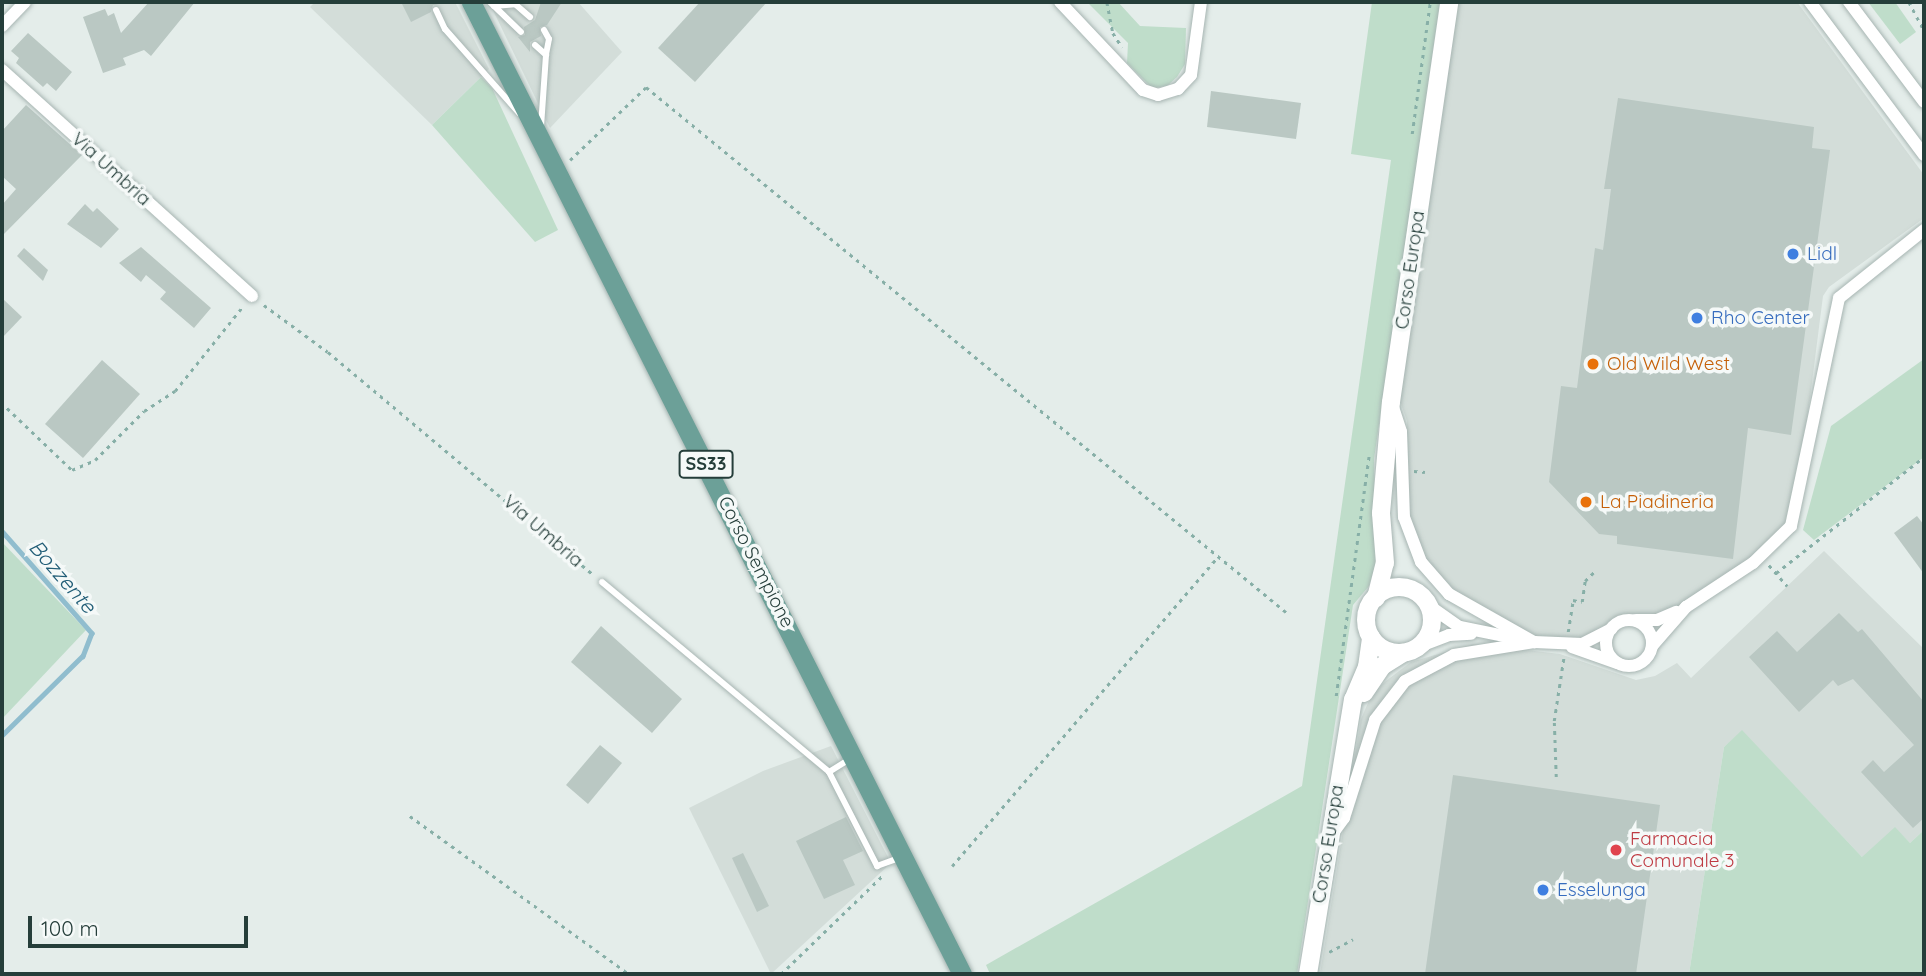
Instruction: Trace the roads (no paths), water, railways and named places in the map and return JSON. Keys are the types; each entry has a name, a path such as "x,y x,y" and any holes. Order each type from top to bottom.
{"main road":[{"name":"Corso Sempione","path":"471,2 855,756 962,974"},
{"name":"Corso Europa","path":"1376,598 1383,580 1385,540 1381,513 1391,402 1449,2"},
{"name":"Corso Europa","path":"1385,540 1400,575 1423,599"},
{"path":"1391,589 1423,599 1431,628 1410,650 1381,648 1371,638 1367,612 1376,598 1391,589"},
{"name":"Corso Europa","path":"1308,974 1328,839 1352,714 1371,638"},
{"name":"Corso Europa","path":"1352,714 1382,666 1410,650"}],"street":[{"path":"2,26 25,2"},
{"path":"1060,2 1150,94 1168,94 1186,82 1195,64 1201,2"},
{"path":"1810,2 1924,155"},
{"path":"1849,2 1924,102"},
{"name":"Via Umbria","path":"2,71 252,296"},
{"path":"1410,650 1449,635 1481,634 1534,642 1582,644 1633,621 1657,620 1686,607 1753,563 1791,526 1839,298 1924,230"},
{"path":"1391,402 1401,432 1406,528 1421,562 1449,594 1534,642"},
{"path":"1423,599 1441,618 1481,634"},
{"path":"1567,645 1622,665 1642,663 1652,646 1686,607"},
{"path":"1633,621 1646,627 1652,646"},
{"path":"1611,629 1607,650 1622,665"},
{"path":"1328,839 1344,818 1375,720 1405,681 1454,655 1534,642"}],"lane":[{"path":"492,4 515,4 530,18"},
{"path":"492,4 521,32"},
{"path":"436,10 445,29 541,138"},
{"path":"541,138 549,39 544,30"},
{"path":"535,45 546,55"},
{"name":"Via Umbria","path":"602,582 829,772"},
{"path":"855,756 829,772 877,866 903,856"}],"waterway":[{"name":"Bozzente","path":"2,531 92,633 83,656 2,736"}],"place":[{"name":"Lidl","path":"1793,254"},
{"name":"Rho Center","path":"1697,318"},
{"name":"Old Wild West","path":"1593,364"},
{"name":"La Piadineria","path":"1586,502"},
{"name":"Farmacia Comunale 3","path":"1616,850"},
{"name":"Esselunga","path":"1543,890"}]}
